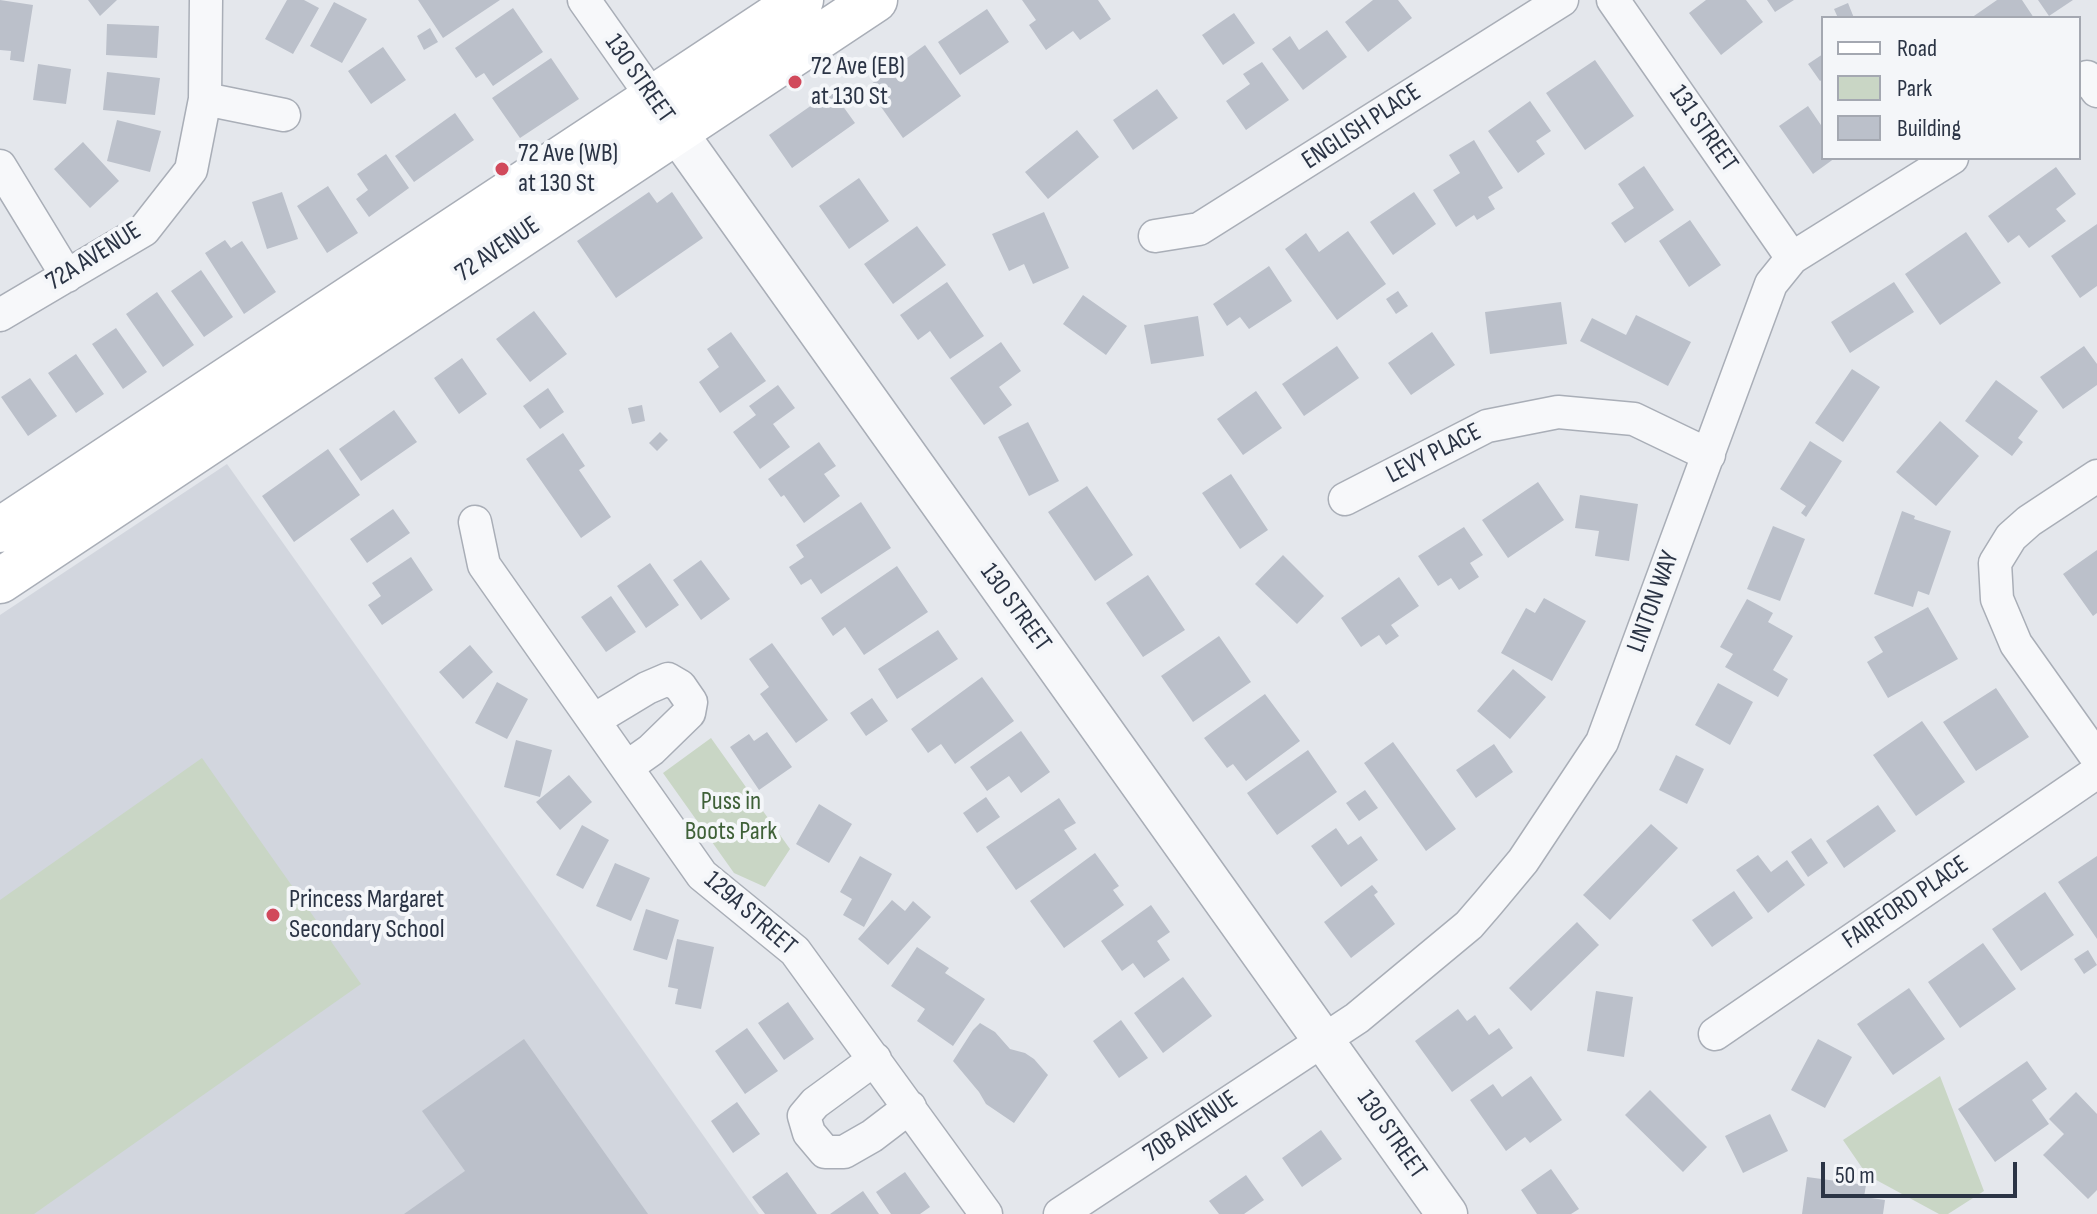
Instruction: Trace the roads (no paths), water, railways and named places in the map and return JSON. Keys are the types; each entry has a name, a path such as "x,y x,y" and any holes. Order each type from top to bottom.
{"main road":[{"name":"72 AVENUE","path":"0,581 122,500 664,115 801,0"},
{"name":"72 AVENUE","path":"0,530 161,423 664,115 875,0"},
{"name":"72 AVENUE","path":"122,500 123,485 130,471 150,451 161,423"}],"street":[{"name":"130 STREET","path":"584,0 1447,1214"},
{"name":"ENGLISH PLACE","path":"1155,236 1199,229 1562,0"},
{"name":"131 STREET","path":"1613,0 1792,258"},
{"name":"72A AVENUE","path":"0,315 144,230 191,170 205,99 206,1"},
{"path":"205,99 284,115"},
{"name":"LINTON WAY","path":"1324,1040 1357,1018 1469,925 1523,861 1602,742 1771,284 1792,258 1949,160"},
{"path":"0,166 67,276"},
{"name":"LEVY PLACE","path":"1345,499 1487,426 1558,412 1634,419 1709,455"},
{"path":"2097,476 2029,521 2011,537 1995,563 1997,599 2016,644 2097,758"},
{"name":"129A STREET","path":"475,522 484,565 702,875 795,951 986,1214"},
{"path":"594,720 668,679 680,686 691,702 689,713 651,750 627,767"},
{"name":"FAIRFORD PLACE","path":"1715,1034 2097,772"},
{"name":"70B AVENUE","path":"1060,1214 1324,1040"},
{"path":"875,1059 815,1103 804,1116 809,1133 825,1152 844,1152 872,1136 910,1107"}],"place":[{"name":"72 Ave (EB) at 130 St","path":"795,82"},
{"name":"72 Ave (WB) at 130 St","path":"502,169"},
{"name":"Princess Margaret Secondary School","path":"273,915"}],"park label":[{"name":"Puss in Boots Park","path":"731,817"}]}
